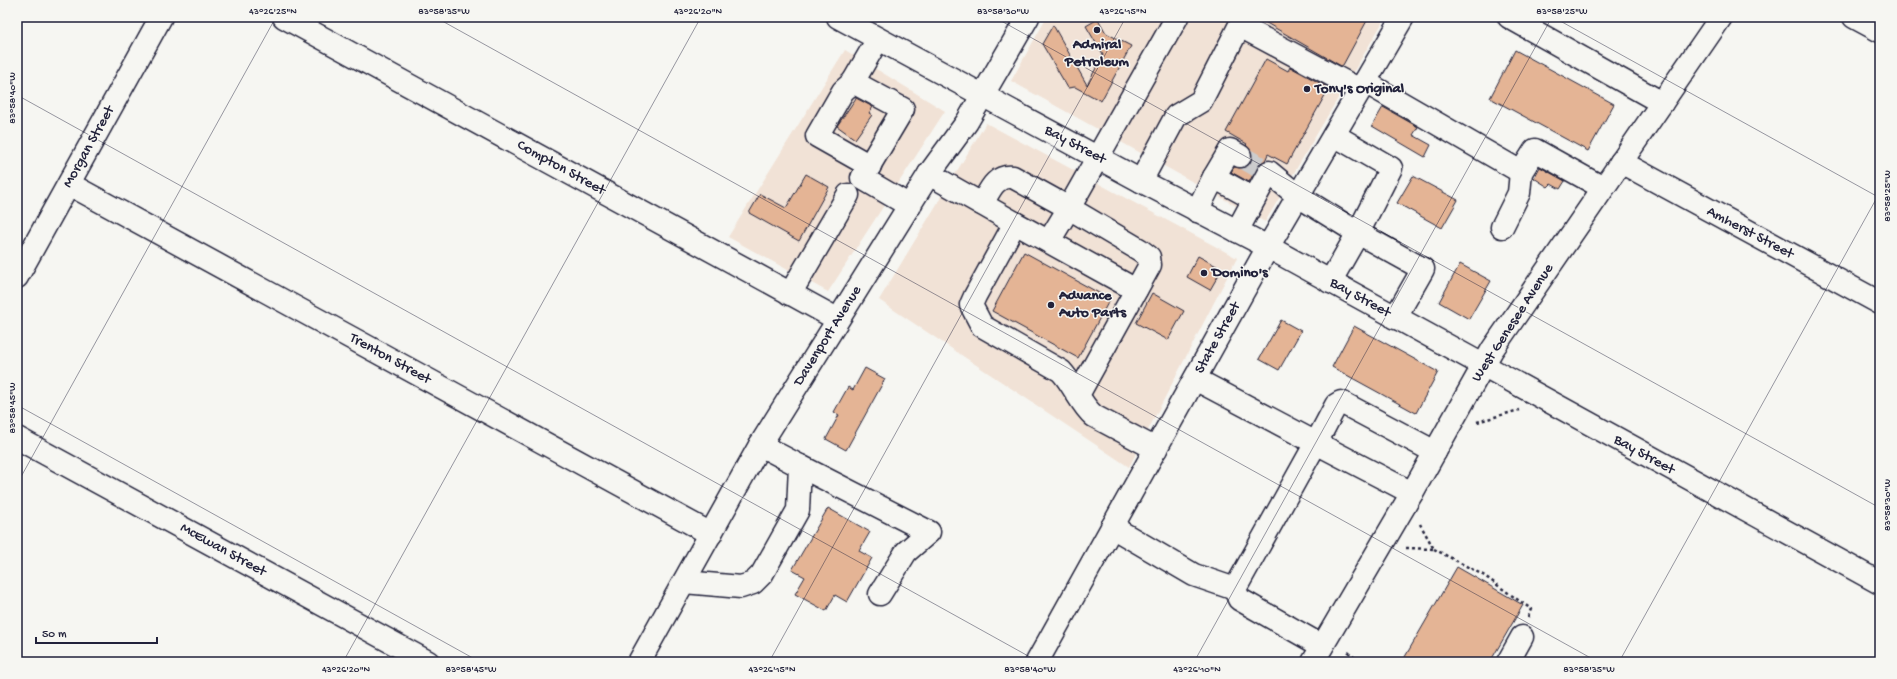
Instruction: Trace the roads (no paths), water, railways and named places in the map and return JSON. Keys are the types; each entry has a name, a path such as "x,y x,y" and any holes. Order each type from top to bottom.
{"street":[{"name":"Morgan Street","path":"17,277 161,17"},
{"name":"Compton Street","path":"284,17 837,319"},
{"name":"Bay Street","path":"838,17 983,97 1197,211 1268,247 1483,367 1880,583"},
{"name":"Davenport Avenue","path":"640,662 760,445 837,319 929,174 967,122 983,97 1028,17"},
{"path":"1049,241 1177,17"},
{"name":"State Street","path":"1037,662 1268,247 1403,17"},
{"path":"1509,17 1662,103"},
{"name":"West Genesee Avenue","path":"1318,654 1412,493 1492,350 1721,17"},
{"path":"1854,17 1880,31"},
{"path":"1141,181 1176,116 1201,101 1242,21 1521,172"},
{"path":"870,166 817,136 843,91 853,82 878,39"},
{"path":"853,82 903,109 862,178 910,206"},
{"path":"1330,282 1358,233 1391,168 1334,135"},
{"path":"1502,227 1519,193 1521,172 1535,150 1603,188"},
{"path":"1197,211 1214,177 1235,153"},
{"name":"Amherst Street","path":"1621,162 1880,303"},
{"path":"1237,231 1254,200 1265,170 1298,196 1358,233 1422,269 1395,318"},
{"path":"929,174 1136,290"},
{"path":"982,204 997,180 1005,176 1012,177 1069,208 1149,257 1150,265 1078,395"},
{"path":"1214,177 1254,200"},
{"name":"Trenton Street","path":"69,184 711,534"},
{"path":"790,294 848,195"},
{"path":"1015,223 971,305 975,315 982,326 1050,364 1061,372 1067,378 1087,409 1094,416 1156,449"},
{"path":"1195,379 1412,493"},
{"path":"1235,589 1336,405 1341,402 1435,452"},
{"name":"McEwan Street","path":"17,438 428,662"},
{"path":"760,445 929,532 906,552 880,594"},
{"path":"684,582 742,587 753,583 762,574 798,510 800,466"},
{"path":"1112,527 1194,575 1235,589 1239,599 1318,654"},
{"path":"1508,662 1522,637"}],"tunnel":[{"path":"1240,156 1261,168"}],"place":[{"name":"Admiral Petroleum","path":"1097,30"},
{"name":"Tony's Original","path":"1307,89"},
{"name":"Domino's","path":"1204,273"},
{"name":"Advance Auto Parts","path":"1051,305"}]}
